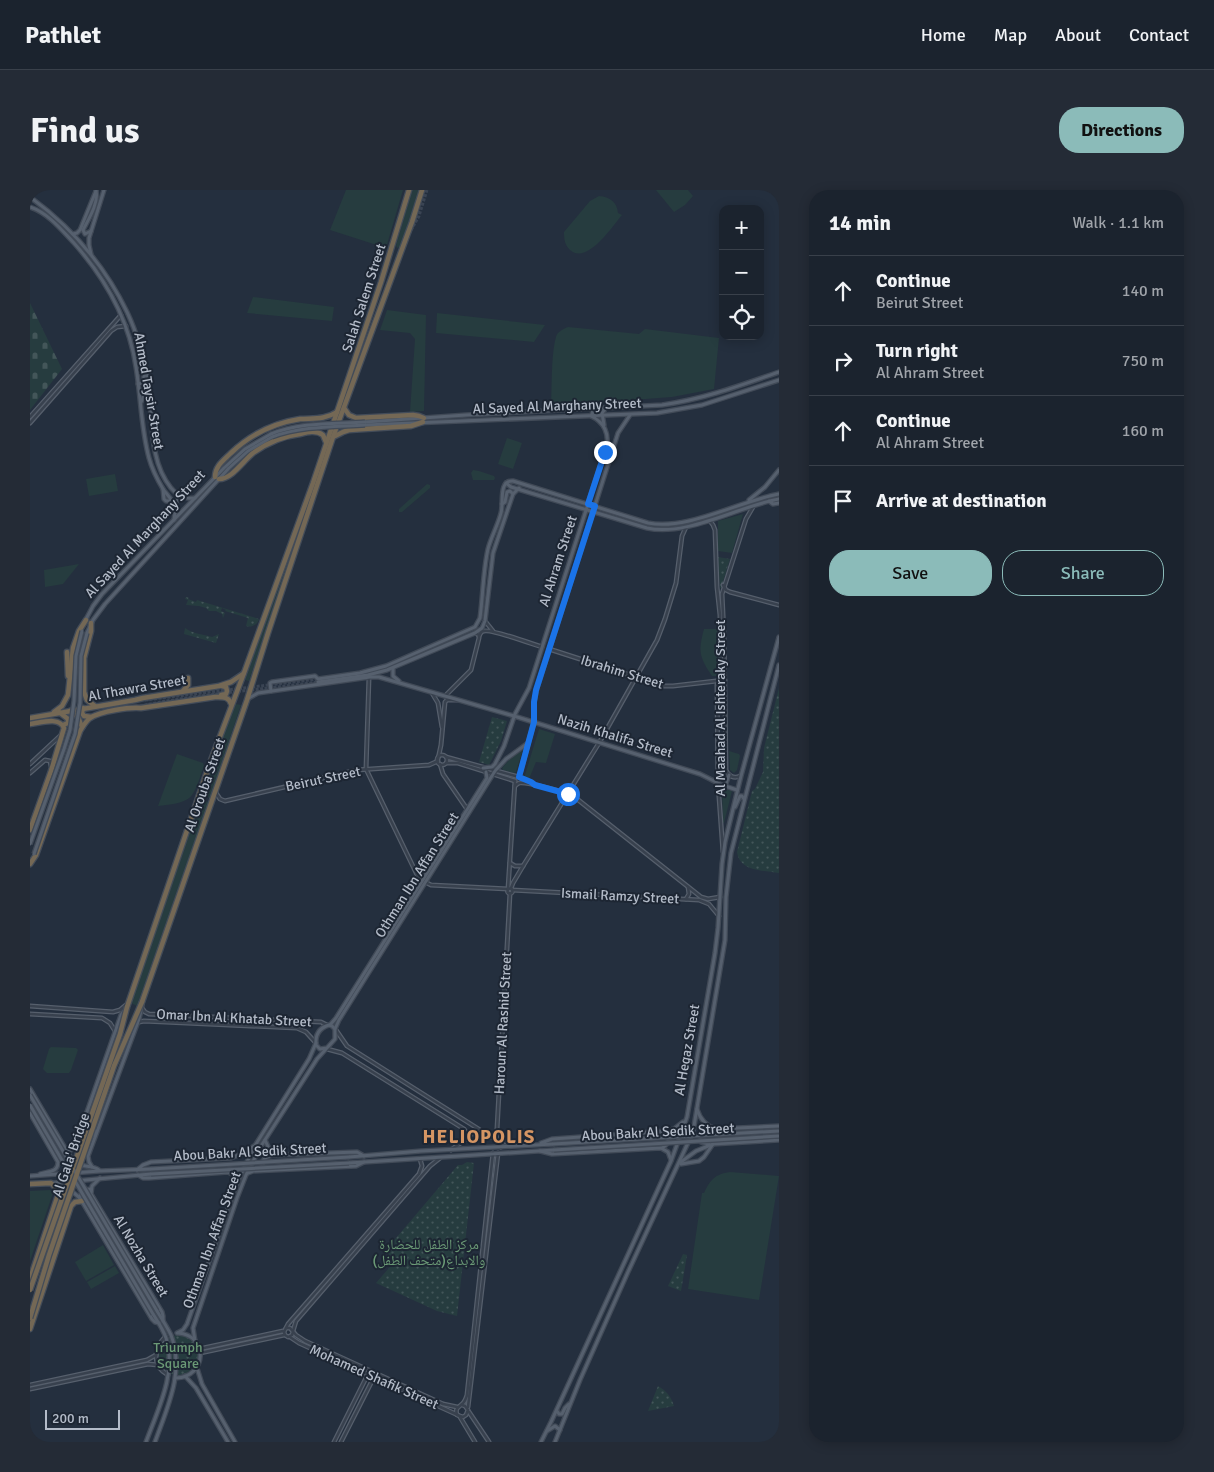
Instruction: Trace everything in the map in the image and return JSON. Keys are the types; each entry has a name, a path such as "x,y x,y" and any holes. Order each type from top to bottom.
{"highway":[{"name":"Salah Salem Street","path":"337,412 392,250 409,190"},
{"name":"Salah Salem Street","path":"344,408 422,190"},
{"path":"392,250 400,253"},
{"path":"344,408 349,415 358,418 357,430"},
{"name":"Al Orouba Street","path":"142,1002 247,700 344,408"},
{"name":"Al Sayed Al Marghany Street","path":"316,432 292,435 272,442 252,454 228,477 217,478 216,470 219,465 237,447 254,435 282,423 317,419 337,412"},
{"name":"Al Orouba Street","path":"127,1006 230,706 244,673 337,412"},
{"name":"Al Sayed Al Marghany Street","path":"358,418 413,415 426,420"},
{"path":"317,419 321,426 316,432 324,436 326,443"},
{"name":"Al Sayed Al Marghany Street","path":"334,437 346,431 412,426 426,420"},
{"path":"52,714 65,702 69,693 73,648 79,631 86,620"},
{"path":"91,623 92,629 84,658 84,692 87,700 97,706"},
{"path":"67,652 65,669 75,697 80,698 84,692"},
{"name":"Al Thawra Street","path":"30,718 219,686 244,673"},
{"path":"183,691 188,685 188,678"},
{"path":"215,697 227,692 225,686 219,686"},
{"path":"215,697 227,698 230,701 230,706"},
{"name":"Al Thawra Street","path":"81,728 92,717 134,707 141,708 215,697"},
{"path":"83,708 84,716 87,718 92,717"},
{"path":"30,864 36,855 81,728 78,716 68,711"},
{"path":"59,712 68,719 68,723 63,725"},
{"path":"30,724 57,721 63,725"},
{"path":"30,830 51,771 64,728 63,725"},
{"path":"48,778 56,778 62,782"},
{"name":"Al Gala' Bridge","path":"30,1318 48,1255 114,1066 142,1002"},
{"name":"Al Gala' Bridge","path":"30,1290 120,1034 127,1006"},
{"path":"30,1279 58,1194 52,1183"},
{"name":"Abou Bakr Al Sedik Street","path":"30,1184 52,1183"},
{"path":"30,1329 68,1214 74,1202 80,1199"},
{"path":"54,1209 62,1208 68,1214"}],"main road":[{"path":"73,234 81,231 96,190"},
{"path":"92,257 89,245 91,230 104,190"},
{"name":"Ahmed Taysir Street","path":"30,197 73,234 92,257 127,312 137,338 145,368 157,460 164,478 176,494"},
{"name":"Ahmed Taysir Street","path":"30,206 54,223 83,254 104,284 121,315 126,326 135,360 148,452 153,468 175,509 174,520"},
{"path":"81,231 87,234 91,230"},
{"path":"138,384 144,381 143,372 145,368"},
{"name":"Al Sayed Al Marghany Street","path":"426,420 490,413 662,405 690,401 779,372"},
{"name":"Al Sayed Al Marghany Street","path":"426,420 602,416 665,412 698,406 779,380"},
{"path":"140,402 144,391 149,390"},
{"path":"602,416 602,411 606,408"},
{"path":"590,409 593,412 591,416 604,427"},
{"name":"Al Ahram Street","path":"519,777 534,722 535,695 618,433 630,415"},
{"name":"Al Ahram Street","path":"514,716 529,688 607,445 602,416"},
{"path":"217,478 233,459 252,444 284,429 309,425 426,420"},
{"path":"743,503 762,490 779,470"},
{"name":"Al Sayed Al Marghany Street","path":"30,844 63,752 70,726 75,698 76,658 82,631 90,611 99,598 195,498 217,478"},
{"name":"Al Sayed Al Marghany Street","path":"30,864 75,734 80,700 81,656 91,623 105,604 217,478"},
{"path":"318,680 366,672 395,663 472,629 477,624 480,615 488,550 499,520 502,493 505,484 510,481 648,523 666,525 681,523 743,503 779,494"},
{"path":"511,487 513,481"},
{"path":"505,484 653,529 669,530 709,520 755,504 779,499"},
{"path":"247,700 255,694 370,676 475,633 482,628 485,621 493,553 513,494 519,488"},
{"path":"502,504 505,502 507,492 510,491 513,494"},
{"path":"176,494 184,498 195,498"},
{"path":"172,502 176,502 178,499 176,494"},
{"path":"768,501 773,504 779,504"},
{"path":"584,516 588,515 591,517"},
{"name":"Al Hegaz Street","path":"541,1442 557,1411 671,1161 686,1120 691,1082 715,953 723,854 732,810 779,638"},
{"path":"542,647 550,649"},
{"name":"Al Hegaz Street","path":"555,1442 643,1240 692,1136 725,940 729,866 733,843 779,666"},
{"path":"393,668 394,677 402,684"},
{"path":"271,691 271,682 315,676 318,680 370,676"},
{"name":"Nazih Khalifa Street","path":"370,676 430,691 534,722 700,774 738,790"},
{"path":"483,768 492,767 495,764 504,746 514,716"},
{"name":"Othman Ibn Affan Street","path":"328,1025 335,1020 494,772 506,759 529,742"},
{"path":"744,769 744,772 747,774 752,771"},
{"name":"Othman Ibn Affan Street","path":"335,1029 487,778 486,772"},
{"path":"726,786 729,775"},
{"path":"732,810 740,796 744,799"},
{"name":"Al Orouba Street","path":"92,1167 88,1157 138,1022 142,1002"},
{"name":"Al Orouba Street","path":"65,1149 73,1149 122,1013 127,1006"},
{"path":"703,1022 708,1024 712,1021"},
{"path":"328,1025 335,1029 334,1041 326,1049 320,1049 316,1043 318,1032 328,1025"},
{"path":"701,1034 706,1031 710,1034"},
{"name":"Othman Ibn Affan Street","path":"177,1333 183,1330 187,1324 241,1173 256,1144 308,1061 316,1043"},
{"name":"Othman Ibn Affan Street","path":"195,1341 192,1332 196,1317 236,1198 265,1140 317,1059 326,1049"},
{"path":"308,1061 315,1055 317,1059"},
{"path":"702,1079 706,1080"},
{"path":"30,1088 72,1160 76,1164 92,1167 100,1171"},
{"path":"30,1095 163,1320"},
{"name":"Al Nozha Street","path":"30,1106 159,1323 165,1337 169,1358 168,1375"},
{"name":"Abou Bakr Al Sedik Street","path":"697,1108 703,1121 714,1129 779,1126"},
{"path":"30,1113 58,1162 57,1168 54,1171 37,1176"},
{"name":"Abou Bakr Al Sedik Street","path":"539,1145 546,1140 552,1139 666,1131 674,1129 686,1120"},
{"path":"713,1144 703,1143 700,1136 704,1131 714,1129"},
{"path":"79,1134 82,1140 88,1140 98,1130"},
{"path":"661,1148 668,1141 666,1131"},
{"name":"Abou Bakr Al Sedik Street","path":"30,1176 779,1131"},
{"name":"Abou Bakr Al Sedik Street","path":"52,1183 151,1174 779,1136"},
{"name":"Abou Bakr Al Sedik Street","path":"265,1140 274,1155 357,1152 365,1156"},
{"name":"Abou Bakr Al Sedik Street","path":"678,1164 696,1151 713,1144 779,1140"},
{"path":"52,1151 59,1149 62,1144"},
{"name":"Abou Bakr Al Sedik Street","path":"136,1170 151,1162 230,1158 244,1153 256,1144"},
{"path":"678,1164 700,1161 713,1144"},
{"name":"Abou Bakr Al Sedik Street","path":"539,1150 546,1154 552,1154 661,1148 669,1154 671,1161"},
{"path":"264,1171 262,1166 263,1159 274,1155"},
{"path":"228,1172 234,1166 234,1161 230,1158"},
{"name":"Abou Bakr Al Sedik Street","path":"246,1176 250,1172 356,1166 364,1162"},
{"name":"Abou Bakr Al Sedik Street","path":"138,1175 149,1178 228,1172 234,1174 239,1181"},
{"path":"52,1183 72,1192 80,1199 82,1191 91,1189 100,1178"},
{"name":"Al Nozha Street","path":"91,1189 92,1195 162,1312 176,1357 176,1378"},
{"name":"Al Nozha Street","path":"80,1199 152,1319 154,1322 159,1323"},
{"path":"639,1231 646,1234"},
{"path":"636,1237 643,1240"},
{"path":"187,1324 191,1325 196,1317"},
{"path":"155,1442 176,1378 190,1374 200,1360 200,1351 195,1341 187,1335 170,1334"},
{"path":"196,1368 202,1384 235,1442"},
{"path":"146,1442 168,1375"},
{"path":"185,1376 196,1388 228,1442"},
{"path":"557,1411 559,1414 562,1414 570,1404"},
{"path":"547,1430 556,1426 560,1430"}],"street":[{"path":"30,417 121,315"},
{"path":"115,322 120,326"},
{"path":"30,423 111,331 120,326 126,326"},
{"path":"53,391 56,394"},
{"name":"Al Maahad Al Ishteraky Street","path":"741,776 736,778 729,775 726,771 722,598 723,585 746,519 755,504"},
{"name":"Al Maahad Al Ishteraky Street","path":"709,520 715,529 717,593 720,615 721,676 717,684 718,783 723,854"},
{"path":"510,889 522,866 599,743 657,640 677,581 682,537 686,526"},
{"path":"723,585 730,592 779,605"},
{"path":"485,621 494,632"},
{"path":"445,696 471,670 479,636 484,631 494,632 542,647"},
{"path":"475,633 479,636"},
{"name":"Ibrahim Street","path":"550,649 660,685 670,686 725,680"},
{"path":"370,676 366,769 423,883"},
{"path":"430,691 438,703 442,727"},
{"path":"458,700 445,701 438,761 443,773 467,809"},
{"path":"30,764 62,735"},
{"path":"441,745 446,756 446,763"},
{"path":"30,773 44,760 45,755 42,753"},
{"path":"438,761 441,755 446,756 515,781"},
{"path":"44,760 51,762 51,771"},
{"path":"438,761 458,763 486,772 519,777 535,785"},
{"name":"Beirut Street","path":"216,790 219,798 225,801 357,770 429,765 438,761"},
{"path":"510,889 515,781 519,777"},
{"path":"515,786 521,783 567,793 576,798 704,898 713,899 720,897"},
{"path":"510,863 515,866 522,866"},
{"name":"Ismail Ramzy Street","path":"423,883 430,885 686,899 708,903 719,917"},
{"path":"686,899 689,894 688,886"},
{"name":"Haroun Al Rashid Street","path":"510,889 507,891 510,894 497,1129 503,1140 512,1146"},
{"path":"30,1006 113,1012 127,1006"},
{"name":"Omar Ibn Al Khatab Street","path":"142,1008 144,1012 149,1014 321,1022 328,1025"},
{"path":"30,1014 104,1019 112,1024 115,1032"},
{"name":"Omar Ibn Al Khatab Street","path":"138,1022 297,1028 308,1033 316,1043"},
{"path":"335,1029 347,1046 496,1140 501,1147"},
{"path":"342,1053 347,1046"},
{"path":"326,1049 342,1053 464,1129 467,1134"},
{"path":"467,1134 474,1134 478,1130"},
{"path":"450,1150 465,1140 467,1134"},
{"path":"459,1416 466,1415 468,1409 493,1153"},
{"path":"475,1442 456,1412 467,1395 498,1153"},
{"path":"200,1351 280,1334 288,1336 293,1334 296,1321 428,1168 443,1156"},
{"path":"288,1336 284,1334 288,1324 420,1173 422,1166 419,1157"},
{"path":"280,1334 290,1328 293,1331"},
{"name":"Mohamed Shafik Street","path":"293,1331 302,1340 442,1404 457,1408"},
{"name":"Mohamed Shafik Street","path":"288,1336 459,1416"},
{"path":"294,1340 297,1336"},
{"path":"165,1337 160,1342 156,1355 158,1365 168,1375"},
{"path":"30,1385 147,1360 156,1355"},
{"path":"30,1389 148,1364 158,1365"},
{"path":"334,1442 368,1374"},
{"path":"341,1442 374,1376"},
{"path":"462,1405 468,1409 489,1442"}],"green space":[{"path":"346,190 403,190 386,248 330,230"},
{"path":"412,190 419,190 406,233 400,247 397,248 396,245"},
{"path":"656,190 688,190 693,196 685,205 674,212"},
{"path":"599,196 612,201 618,213 622,215 599,243 591,249 584,253 570,250 565,240 564,232 590,201"},
{"path":"253,297 334,307 332,321 247,313"},
{"path":"30,303 62,369 30,410"},
{"path":"387,310 426,315 424,411 410,412 415,339 410,333 380,330"},
{"path":"437,313 545,325 534,342 436,333"},
{"path":"568,327 639,334 645,329 719,338 714,389 672,397 551,406 554,344 556,337 562,330"},
{"path":"507,438 522,443 513,469 498,464"},
{"path":"473,470 494,476 495,478 494,480 473,480 471,473"},
{"path":"115,474 118,491 89,496 86,479"},
{"path":"427,484 430,485 430,488 402,512 399,512 399,509"},
{"path":"743,514 732,553 718,551 718,521"},
{"path":"291,545 294,546 249,681 245,680"},
{"path":"718,557 730,559 721,588 720,588"},
{"path":"79,564 63,584 45,587 44,570"},
{"path":"186,597 196,602 197,600 259,619 254,625 246,626 248,618 225,611 222,608 221,611 225,613 223,618 222,614 216,611 209,611 199,606 186,605 188,600 185,599"},
{"path":"185,628 195,633 212,637 219,634 216,643 184,634"},
{"path":"704,629 719,629 720,676 712,676 702,659 700,649"},
{"path":"779,688 779,873 747,867 739,859 737,852 752,791 755,789 763,772 764,748"},
{"path":"236,704 241,705 210,798 202,795"},
{"path":"492,717 507,721 501,741 489,765 479,762"},
{"path":"539,729 555,734 546,763 536,762 529,779 524,778"},
{"path":"523,749 516,772 503,770 502,768 509,760"},
{"path":"729,751 740,756 737,770 734,773 730,770"},
{"path":"177,754 203,763 204,766 200,777 194,792 186,800 158,806"},
{"path":"722,788 732,791 724,823 723,823"},
{"path":"209,801 137,1006 131,1003 200,803"},
{"path":"51,1047 76,1048 78,1050 69,1073 47,1073 43,1069"},
{"name":"مركز الطفل للحضارة والابداع(متحف الطفل)","path":"467,1162 474,1163 457,1316 437,1311 376,1283 395,1261 385,1251 458,1165"},
{"path":"730,1172 779,1176 759,1300 688,1289 702,1193 704,1193 714,1178 720,1174"},
{"path":"50,1190 53,1193 30,1261 30,1191"},
{"path":"103,1245 114,1265 86,1281 75,1262"},
{"path":"683,1254 687,1255 681,1291 668,1286"},
{"path":"115,1266 119,1273 91,1289 87,1282"},
{"name":"Triumph Square","path":"182,1335 189,1338 195,1344 198,1355 197,1363 189,1372 182,1375 174,1375 167,1372 159,1363 158,1351 161,1344 170,1336"},
{"path":"658,1386 668,1394 674,1406 648,1411"}],"tunnel":[{"path":"409,234 419,216 427,190"},
{"path":"145,700 318,679"},
{"path":"140,706 206,695 318,682"}],"district":[{"name":"HELIOPOLIS","path":"479,1137"}],"route":[{"path":"568,794 535,785 519,777 534,722 536,690 595,506 588,504 605,452"}]}
